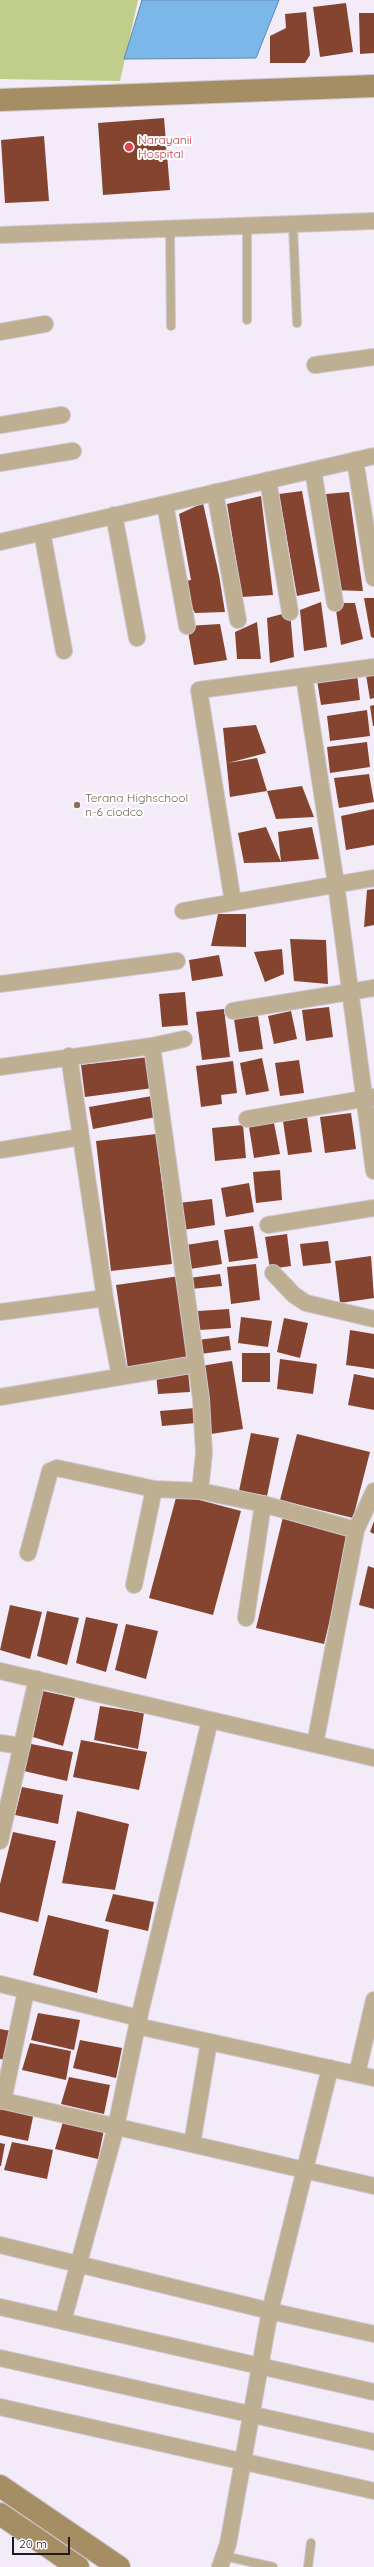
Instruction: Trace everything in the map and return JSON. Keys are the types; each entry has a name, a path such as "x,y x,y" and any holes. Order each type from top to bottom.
{"street":[{"path":"0,100 374,86"},
{"path":"0,235 374,221"},
{"path":"0,332 45,324"},
{"path":"315,365 374,357"},
{"path":"0,425 62,415"},
{"path":"0,463 73,451"},
{"path":"0,542 374,456"},
{"path":"355,460 374,578"},
{"path":"313,470 335,603"},
{"path":"268,480 290,612"},
{"path":"216,492 238,620"},
{"path":"165,504 187,626"},
{"path":"114,515 137,638"},
{"path":"42,532 64,651"},
{"path":"233,902 199,690 374,667"},
{"path":"304,676 336,884 350,992 369,1097 374,1171"},
{"path":"183,911 374,878"},
{"path":"0,984 177,961"},
{"path":"233,1011 374,988"},
{"path":"0,1067 69,1056 152,1046 184,1039"},
{"path":"152,1046 201,1399 204,1453 200,1491"},
{"path":"69,1056 104,1298 120,1376"},
{"path":"247,1119 369,1097"},
{"path":"0,1150 81,1137"},
{"path":"268,1225 374,1208"},
{"path":"273,1273 294,1294 306,1303 374,1319"},
{"path":"0,1312 104,1298"},
{"path":"0,1397 196,1364"},
{"path":"28,1553 50,1471 65,1468 154,1489 200,1491 263,1504 356,1530"},
{"path":"134,1585 154,1489"},
{"path":"314,1744 356,1530 374,1491"},
{"path":"246,1618 263,1504"},
{"path":"0,1671 374,1758"},
{"path":"0,1841 37,1680"},
{"path":"63,2321 116,2127 138,2022 210,1720"},
{"path":"0,1743 22,1746"},
{"path":"0,1984 209,2042 374,2078"},
{"path":"26,1990 2,2100 374,2186"},
{"path":"357,2074 374,2000"},
{"path":"192,2144 209,2042"},
{"path":"222,2561 252,2413 270,2311 303,2170 330,2068"},
{"path":"0,2245 270,2311 374,2334"},
{"path":"0,2307 374,2392"},
{"path":"0,2358 252,2413 374,2442"},
{"path":"0,2407 242,2464 374,2491"},
{"path":"0,2486 119,2567"},
{"path":"0,2514 78,2567"}],"lane":[{"path":"293,224 297,323"},
{"path":"247,226 247,320"},
{"path":"170,228 171,326"},
{"path":"308,2567 311,2543"},
{"path":"222,2561 273,2567"}],"green space":[{"path":"0,0 138,0 120,81 0,79"}],"water":[{"path":"142,0 279,0 256,58 124,59"}],"building":[{"path":"346,3 353,52 320,57 313,7"},
{"path":"306,12 310,55 305,63 270,63 270,36 286,28 285,14"},
{"path":"359,13 374,13 374,53 360,54"},
{"path":"164,118 170,190 103,195 98,123"},
{"path":"44,136 49,201 5,203 1,140"},
{"path":"302,491 320,591 297,596 279,494"},
{"path":"349,492 363,591 332,590 326,494"},
{"path":"261,496 273,595 242,597 227,504"},
{"path":"203,503 219,575 225,612 195,613 179,582 191,580 179,514"},
{"path":"364,598 374,598 374,638 371,637"},
{"path":"321,602 327,647 304,651 300,610"},
{"path":"335,603 355,603 363,639 341,645"},
{"path":"290,612 294,657 270,663 267,618"},
{"path":"257,622 261,659 237,659 235,632"},
{"path":"220,624 227,660 194,665 187,626"},
{"path":"374,673 374,698 370,699 366,675"},
{"path":"357,674 360,700 321,705 317,680"},
{"path":"374,705 374,726 373,726 370,706"},
{"path":"367,710 370,736 330,741 327,716"},
{"path":"256,725 266,753 228,763 257,758 267,791 230,797 223,728"},
{"path":"367,742 370,767 330,773 327,747"},
{"path":"369,774 374,802 339,808 334,778"},
{"path":"302,786 314,817 276,819 267,791"},
{"path":"374,809 374,845 346,850 341,816"},
{"path":"266,827 281,862 244,863 238,833"},
{"path":"312,827 319,859 281,862 278,832"},
{"path":"374,889 374,925 364,927 367,890"},
{"path":"218,914 246,914 246,947 211,946"},
{"path":"290,939 326,940 328,984 294,981"},
{"path":"282,949 284,974 265,982 254,952"},
{"path":"219,955 223,976 192,981 189,960"},
{"path":"185,992 188,1025 162,1027 159,994"},
{"path":"329,1007 333,1037 306,1041 302,1010"},
{"path":"224,1009 230,1057 202,1060 196,1012"},
{"path":"291,1011 297,1039 274,1044 268,1016"},
{"path":"258,1016 263,1049 239,1052 234,1019"},
{"path":"149,1057 153,1088 85,1097 81,1065"},
{"path":"262,1058 269,1091 246,1095 240,1063"},
{"path":"299,1060 304,1093 280,1096 275,1063"},
{"path":"233,1061 237,1093 221,1095 222,1104 201,1107 196,1066"},
{"path":"152,1096 156,1117 93,1129 89,1107"},
{"path":"351,1113 356,1149 325,1153 320,1117"},
{"path":"307,1117 312,1152 288,1155 283,1121"},
{"path":"274,1123 280,1154 254,1158 249,1127"},
{"path":"243,1125 246,1158 215,1161 212,1128"},
{"path":"156,1134 172,1264 111,1271 96,1141"},
{"path":"280,1170 282,1200 256,1203 253,1172"},
{"path":"249,1183 254,1212 226,1217 221,1188"},
{"path":"212,1199 215,1225 183,1230 179,1203"},
{"path":"253,1226 258,1258 229,1262 224,1230"},
{"path":"287,1234 291,1266 270,1269 265,1237"},
{"path":"218,1240 222,1264 190,1269 186,1245"},
{"path":"328,1241 331,1263 303,1266 300,1244"},
{"path":"371,1256 374,1298 340,1303 335,1261"},
{"path":"256,1264 260,1300 231,1304 227,1267"},
{"path":"220,1274 222,1286 191,1289 189,1278"},
{"path":"180,1276 191,1361 128,1369 116,1285"},
{"path":"229,1309 231,1328 199,1330 198,1311"},
{"path":"241,1317 272,1321 268,1347 238,1343"},
{"path":"284,1318 308,1323 300,1358 277,1352"},
{"path":"350,1330 374,1334 374,1369 346,1365"},
{"path":"229,1336 231,1350 200,1354 198,1340"},
{"path":"242,1353 270,1353 270,1382 242,1382"},
{"path":"280,1359 317,1364 313,1394 277,1389"},
{"path":"232,1361 243,1429 211,1434 201,1366"},
{"path":"188,1371 190,1392 158,1394 156,1374"},
{"path":"354,1374 374,1378 374,1410 348,1405"},
{"path":"195,1408 196,1423 162,1426 160,1411"},
{"path":"251,1433 279,1438 267,1496 239,1491"},
{"path":"297,1434 370,1452 353,1518 280,1500"},
{"path":"177,1494 241,1511 213,1615 149,1598"},
{"path":"283,1517 351,1534 324,1644 256,1628"},
{"path":"374,1521 374,1534 370,1532"},
{"path":"368,1566 374,1568 374,1609 359,1605"},
{"path":"10,1605 42,1612 30,1659 0,1650"},
{"path":"47,1611 79,1618 67,1665 37,1656"},
{"path":"86,1617 118,1624 106,1672 76,1663"},
{"path":"126,1624 158,1631 146,1679 115,1670"},
{"path":"43,1691 75,1698 63,1746 33,1737"},
{"path":"100,1706 144,1713 138,1749 94,1740"},
{"path":"81,1740 147,1752 139,1790 73,1777"},
{"path":"31,1744 73,1752 67,1781 24,1771"},
{"path":"22,1787 63,1795 58,1824 15,1815"},
{"path":"77,1811 129,1824 115,1890 62,1883"},
{"path":"13,1832 56,1841 38,1922 0,1912 0,1884"},
{"path":"113,1894 154,1902 148,1931 105,1921"},
{"path":"48,1915 109,1930 97,1993 33,1975"},
{"path":"38,2013 80,2020 74,2050 31,2040"},
{"path":"0,2029 11,2031 6,2060 0,2059"},
{"path":"80,2040 122,2048 116,2078 73,2068"},
{"path":"30,2043 71,2051 66,2080 22,2070"},
{"path":"69,2077 110,2085 104,2114 61,2104"},
{"path":"0,2105 34,2112 28,2141 0,2135"},
{"path":"63,2122 104,2130 98,2159 55,2149"},
{"path":"12,2142 53,2150 47,2179 4,2170"},
{"path":"0,2143 5,2144 1,2166 0,2166"}],"place":[{"name":"Narayanii Hospital","path":"129,147"},
{"name":"Terana Highschool n-6 ciodco","path":"77,805"}]}
